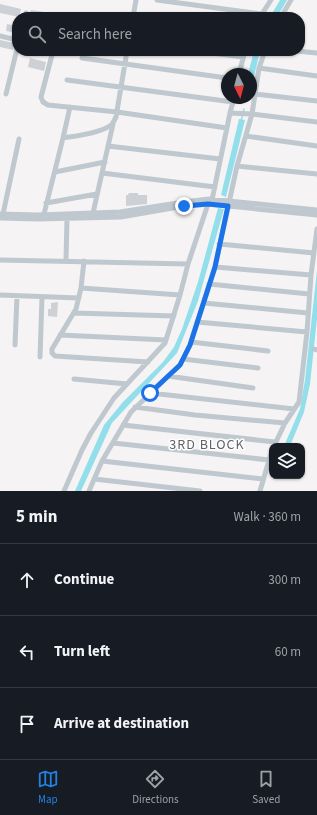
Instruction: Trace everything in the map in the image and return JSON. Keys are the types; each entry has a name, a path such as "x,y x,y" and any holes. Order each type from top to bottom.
{"street":[{"path":"134,12 136,0"},
{"path":"157,0 240,12"},
{"path":"263,12 271,0"},
{"path":"284,12 292,0"},
{"path":"0,36 12,39"},
{"path":"305,52 317,53"},
{"path":"6,94 15,56"},
{"path":"52,56 42,93 43,102 48,105 117,112 227,128"},
{"path":"93,213 113,122 117,112 127,56"},
{"path":"235,56 243,57 240,68"},
{"path":"257,81 259,68 263,56"},
{"path":"82,58 221,77"},
{"path":"259,68 317,76"},
{"path":"67,80 221,99"},
{"path":"257,94 317,101"},
{"path":"64,491 82,450 114,398 165,343 180,296 188,264 215,187 232,104"},
{"path":"90,491 102,461 135,407 180,365 191,342 215,267 228,204 254,104"},
{"path":"44,214 70,107"},
{"path":"230,113 252,114 317,122"},
{"path":"63,138 102,130 110,127 113,122"},
{"path":"246,136 317,146"},
{"path":"1,215 19,139"},
{"path":"108,146 220,159"},
{"path":"55,172 105,162"},
{"path":"237,166 317,174"},
{"path":"102,173 215,187"},
{"path":"46,203 97,194"},
{"path":"1,215 120,212 184,202 210,202 317,215"},
{"path":"1,215 68,218 121,217 210,202"},
{"path":"228,204 317,210"},
{"path":"66,261 68,218"},
{"path":"275,443 285,423 299,402 307,332 309,294 317,229"},
{"path":"219,244 314,253"},
{"path":"0,260 188,264"},
{"path":"84,261 79,298 74,313 52,351 53,355 148,362"},
{"path":"215,267 311,276"},
{"path":"209,284 309,294"},
{"path":"81,288 180,296"},
{"path":"0,295 79,298"},
{"path":"15,345 17,296"},
{"path":"40,357 42,297"},
{"path":"204,304 308,313"},
{"path":"74,313 174,316"},
{"path":"197,322 307,332"},
{"path":"60,335 166,340"},
{"path":"191,342 268,351"},
{"path":"183,359 258,368"},
{"path":"168,376 253,388"},
{"path":"74,379 127,384"},
{"path":"150,393 294,410"},
{"path":"135,407 195,415 285,423"},
{"path":"123,425 269,443"},
{"path":"113,443 269,460 260,491"},
{"path":"102,461 263,478"},
{"path":"94,479 200,491"}],"water":[{"path":"280,0 287,0 280,12 273,12"},
{"path":"253,56 259,56 256,68 250,68"},
{"path":"239,119 245,120 226,197 221,195"},
{"path":"218,208 224,209 198,301 177,353 112,423 81,491 75,491 104,425 123,402 163,362 174,347 182,329 198,282"},
{"path":"317,270 317,319 310,384 304,412 291,443 285,443 300,409 305,380"}],"building":[{"path":"0,4 21,9 20,12 12,12 12,16 0,13"},
{"path":"31,10 44,12 30,12"},
{"path":"7,24 12,25 12,32 6,31"},
{"path":"0,40 12,43 12,50 0,47"},
{"path":"30,58 46,62 44,71 28,67"},
{"path":"129,193 147,195 147,204 126,206 126,195"},
{"path":"58,302 57,317 48,316 48,309 51,309 51,303"}],"waterway":[{"path":"241,121 244,109"}],"district":[{"name":"3RD BLOCK","path":"207,444"}],"route":[{"path":"150,393 180,365 190,345 215,267 228,206 208,204 184,206"}]}
